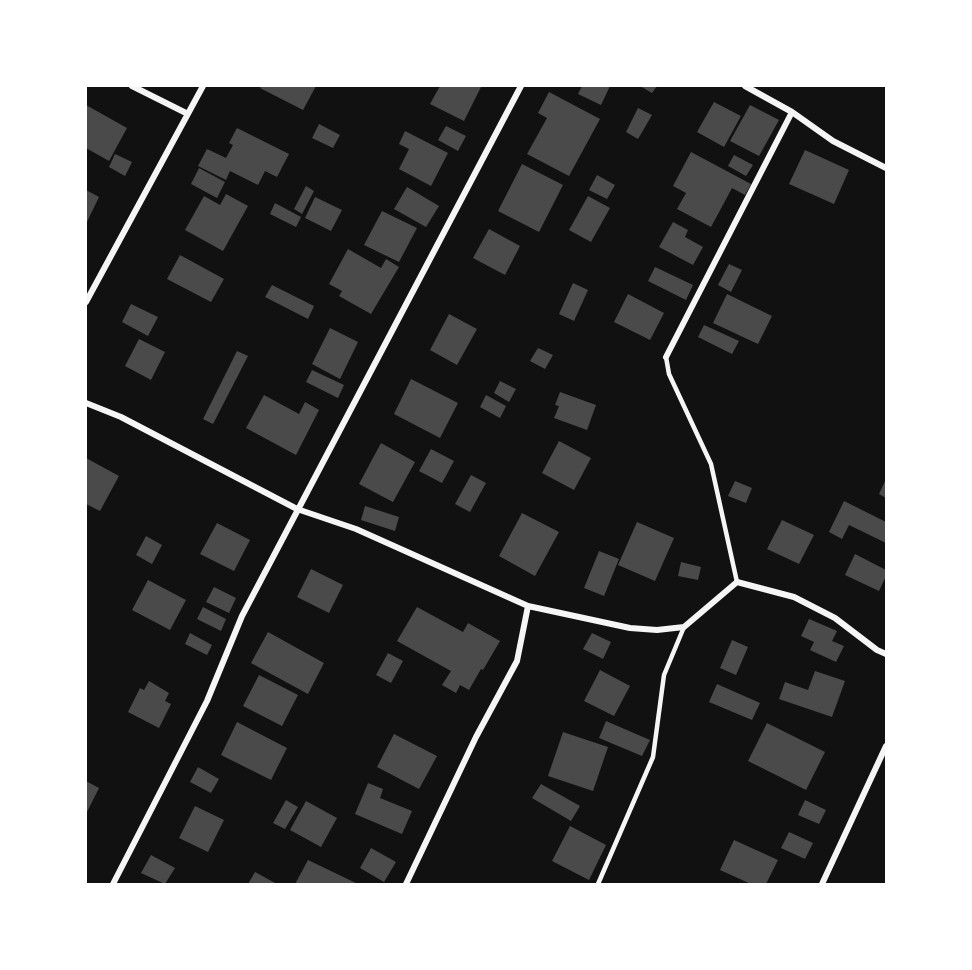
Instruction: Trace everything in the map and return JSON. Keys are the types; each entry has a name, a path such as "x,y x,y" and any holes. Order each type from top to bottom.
{"street":[{"path":"132,86 188,114"},
{"path":"86,302 203,86"},
{"path":"113,885 207,701 242,616 521,86"},
{"path":"745,86 792,112 833,141 886,168"},
{"path":"666,357 792,112"},
{"path":"86,403 121,417 297,509 356,529 528,606 630,628 657,630 684,627 737,582 794,597 835,618 877,650 886,654"},
{"path":"406,885 476,737 517,661 528,606"},
{"path":"822,885 886,746"}],"lane":[{"path":"666,357 669,374 711,464 737,582"},
{"path":"598,885 653,757 664,675 684,627"}],"building":[{"path":"262,86 316,86 303,110 260,88"},
{"path":"440,86 481,87 464,121 430,104"},
{"path":"582,86 610,86 601,105 578,94"},
{"path":"640,86 657,86 652,93"},
{"path":"549,92 600,119 569,176 527,154 547,118 538,113"},
{"path":"714,102 741,116 724,147 697,132"},
{"path":"86,105 127,128 109,161 86,148"},
{"path":"750,105 779,120 759,156 730,141"},
{"path":"638,108 652,115 638,139 626,132"},
{"path":"319,124 340,135 333,148 312,138"},
{"path":"446,126 466,136 458,151 438,140"},
{"path":"237,128 289,154 277,177 265,171 258,185 230,171 226,180 198,166 207,149 226,158 233,145 229,143"},
{"path":"405,131 448,153 431,186 399,169 409,149 399,144"},
{"path":"805,150 849,170 834,204 789,184"},
{"path":"691,152 751,184 745,195 732,188 711,227 677,209 686,193 673,186"},
{"path":"115,154 132,162 125,176 109,167"},
{"path":"734,155 753,165 746,176 728,166"},
{"path":"522,164 563,185 539,232 498,211"},
{"path":"199,168 225,182 217,198 191,184"},
{"path":"597,175 615,185 607,199 589,190"},
{"path":"306,186 314,191 302,214 294,209"},
{"path":"407,187 439,206 426,227 394,209"},
{"path":"86,190 99,197 86,224"},
{"path":"226,194 248,206 223,251 185,230 204,196 220,205"},
{"path":"588,196 610,208 591,242 569,230"},
{"path":"315,197 342,210 331,231 305,218"},
{"path":"275,203 301,217 296,227 270,214"},
{"path":"382,211 417,228 399,262 364,245"},
{"path":"673,222 688,230 685,237 703,247 693,265 659,247"},
{"path":"489,229 520,246 505,275 473,258"},
{"path":"348,249 381,268 386,259 399,267 371,314 339,296 342,291 329,284"},
{"path":"180,255 224,279 211,302 167,279"},
{"path":"729,264 742,270 731,292 718,285"},
{"path":"655,267 693,285 686,300 648,281"},
{"path":"573,283 588,290 574,321 559,314"},
{"path":"272,285 314,306 308,319 265,297"},
{"path":"628,294 664,313 650,340 614,322"},
{"path":"727,294 772,316 758,344 713,323"},
{"path":"131,304 158,317 148,336 122,322"},
{"path":"449,314 477,329 457,365 430,350"},
{"path":"704,325 739,341 732,354 698,337"},
{"path":"330,328 358,342 340,379 312,364"},
{"path":"139,339 165,352 151,380 125,366"},
{"path":"538,348 553,355 545,369 530,361"},
{"path":"237,351 248,356 213,424 203,419"},
{"path":"312,370 344,385 338,398 306,382"},
{"path":"411,379 458,403 440,438 394,414"},
{"path":"500,381 516,389 509,402 494,393"},
{"path":"560,392 596,405 587,430 554,418 559,406 555,405"},
{"path":"264,395 299,414 305,402 319,410 296,455 246,428"},
{"path":"486,395 506,406 500,418 480,407"},
{"path":"559,441 591,458 574,490 542,473"},
{"path":"381,443 415,462 393,502 359,484"},
{"path":"431,449 454,461 442,483 419,471"},
{"path":"86,458 119,476 100,511 86,504"},
{"path":"471,475 486,483 470,512 455,504"},
{"path":"886,479 886,498 879,494"},
{"path":"735,481 752,488 746,503 728,496"},
{"path":"844,501 886,522 886,543 849,525 842,539 829,532"},
{"path":"365,506 399,517 395,531 361,520"},
{"path":"522,513 559,532 535,576 499,556"},
{"path":"782,520 814,535 799,564 767,549"},
{"path":"637,522 674,538 655,581 618,565"},
{"path":"217,523 250,540 234,571 200,554"},
{"path":"146,536 162,545 152,564 136,555"},
{"path":"599,551 619,559 604,596 584,588"},
{"path":"855,554 886,570 886,576 879,591 845,575"},
{"path":"681,562 701,567 698,580 678,576"},
{"path":"311,569 343,585 329,613 297,597"},
{"path":"148,580 186,600 170,630 132,610"},
{"path":"214,587 236,598 229,613 206,602"},
{"path":"203,607 226,619 221,631 197,619"},
{"path":"417,607 463,632 468,623 500,641 469,690 460,685 456,693 442,685 451,671 397,641"},
{"path":"809,619 837,631 832,641 844,646 836,662 810,650 814,642 801,636"},
{"path":"268,632 324,663 308,694 251,663"},
{"path":"190,633 212,645 207,655 185,644"},
{"path":"592,633 611,642 603,659 583,649"},
{"path":"732,640 748,647 736,675 720,668"},
{"path":"388,653 403,661 391,683 376,675"},
{"path":"600,670 630,686 614,716 584,701"},
{"path":"815,671 845,681 832,717 779,699 785,682 808,690"},
{"path":"259,675 298,695 282,726 243,706"},
{"path":"149,681 169,693 165,701 171,704 159,728 128,712 140,688 144,690"},
{"path":"717,684 760,703 752,720 709,702"},
{"path":"606,721 650,740 642,756 599,738"},
{"path":"237,722 287,748 271,780 221,755"},
{"path":"767,723 825,752 806,790 748,761"},
{"path":"563,732 608,747 593,791 548,776"},
{"path":"394,734 437,756 419,789 377,767"},
{"path":"198,767 219,779 211,793 190,782"},
{"path":"86,781 99,788 86,814"},
{"path":"368,783 383,789 380,798 412,811 402,834 355,814"},
{"path":"541,784 580,806 571,821 532,798"},
{"path":"286,800 298,807 285,829 273,823"},
{"path":"805,800 826,810 819,824 798,815"},
{"path":"306,801 337,818 321,847 290,830"},
{"path":"195,806 224,820 208,852 179,838"},
{"path":"570,826 606,845 589,880 552,861"},
{"path":"789,832 813,843 805,859 781,848"},
{"path":"734,840 778,860 766,884 751,884 720,870"},
{"path":"371,848 396,862 384,882 360,868"},
{"path":"151,855 175,868 165,884 141,873"},
{"path":"308,860 358,884 295,884"},
{"path":"255,872 277,884 248,884"}]}
